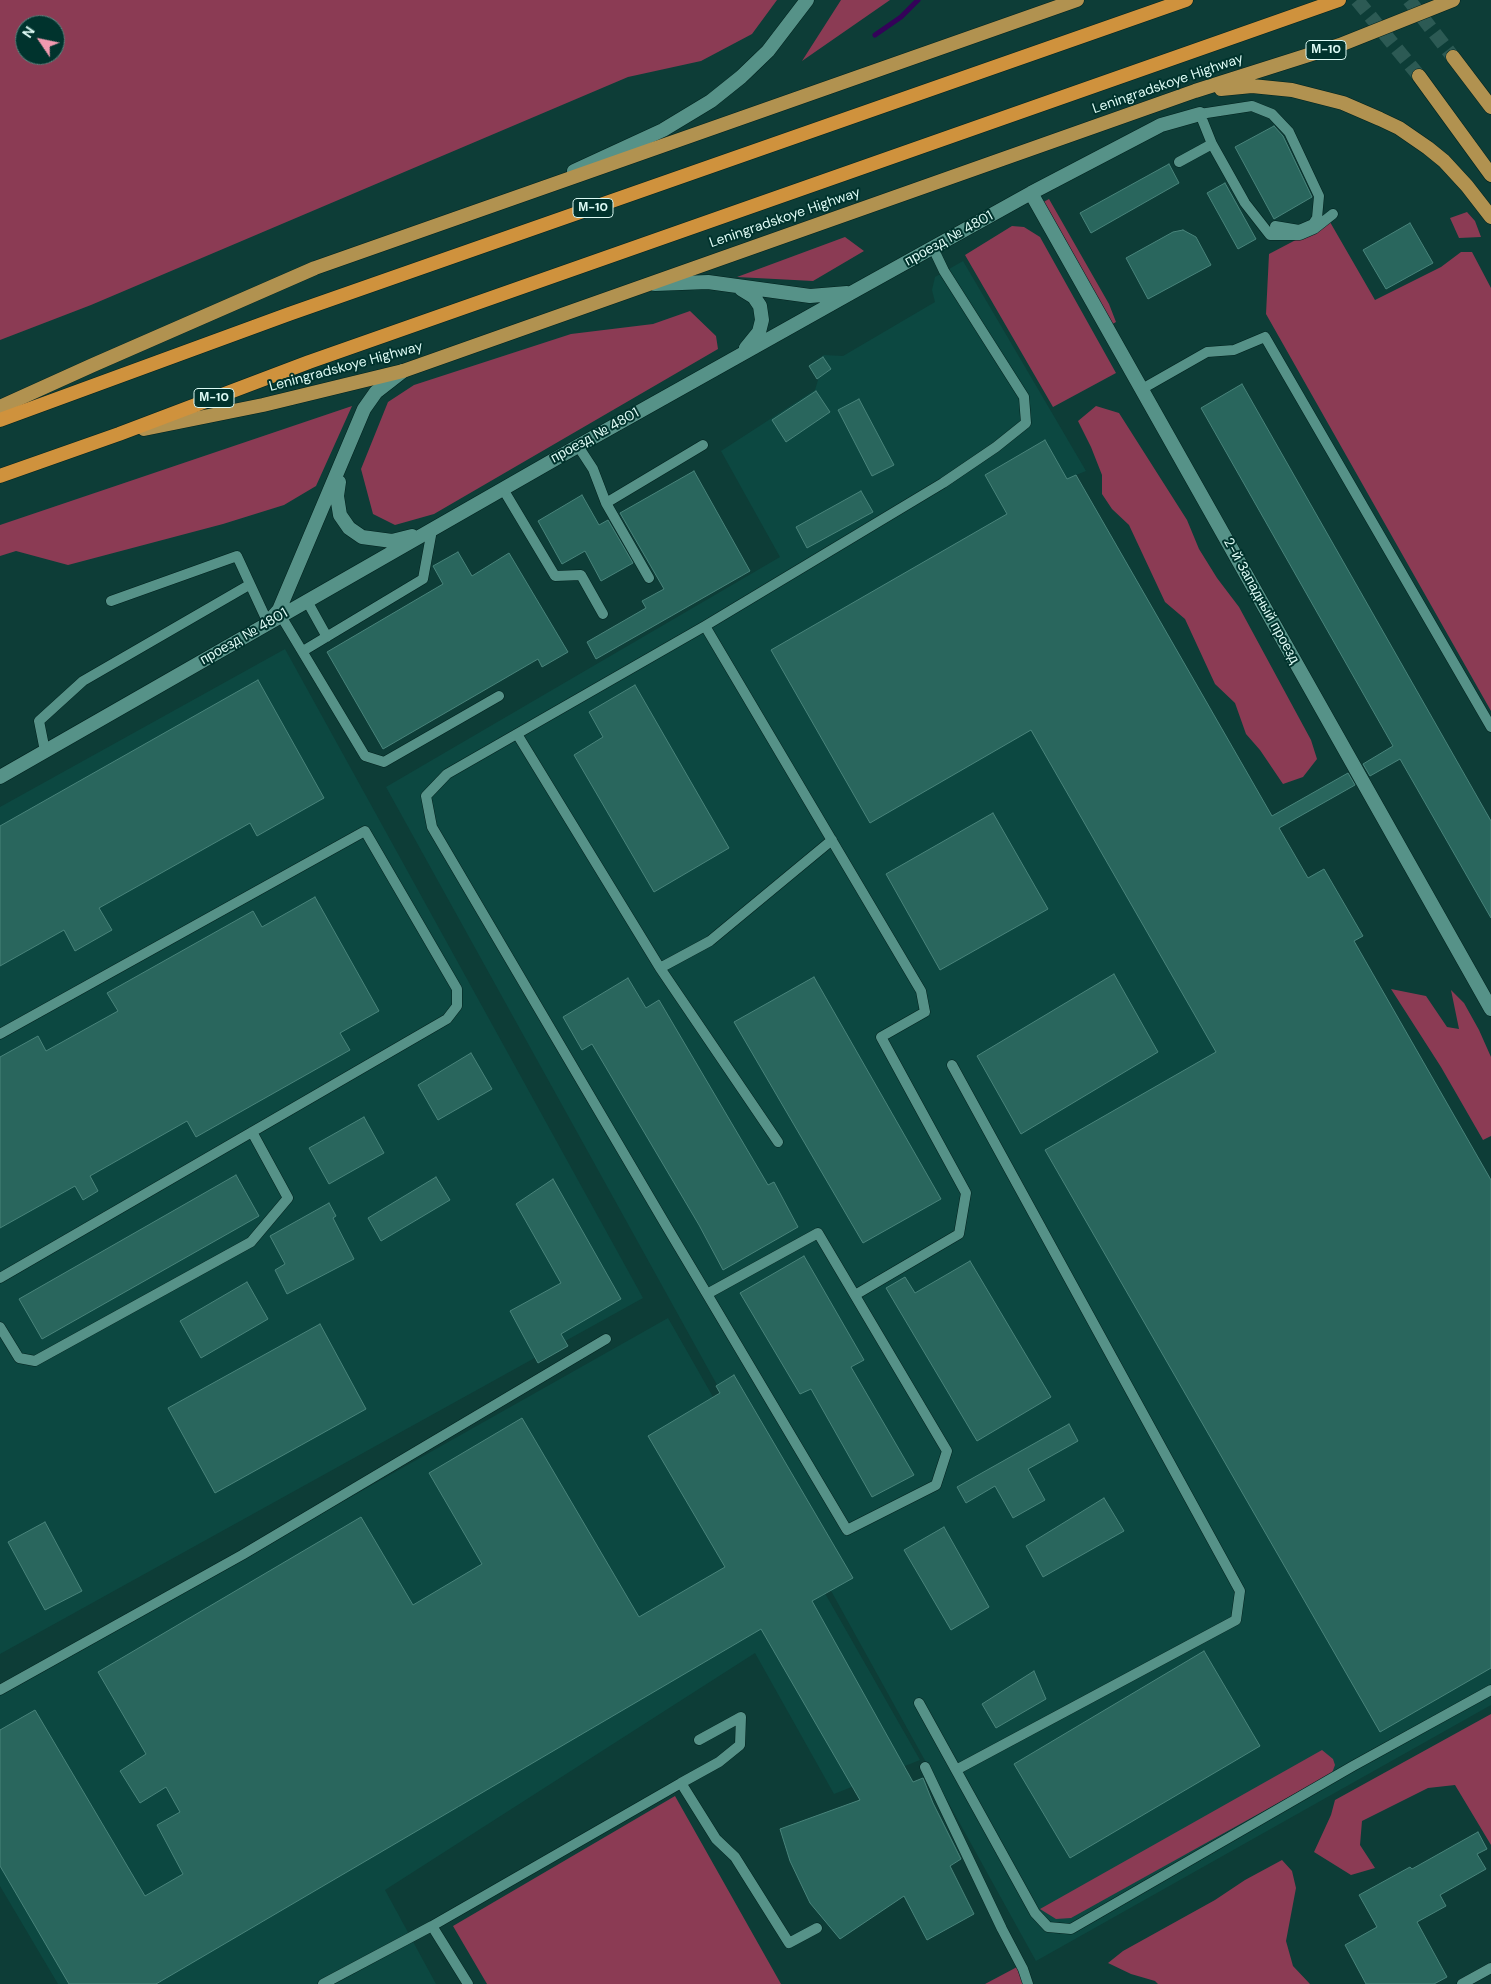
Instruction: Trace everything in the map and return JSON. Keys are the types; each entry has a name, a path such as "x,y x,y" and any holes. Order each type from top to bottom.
{"highway":[{"name":"М-10","path":"0,420 299,311 1186,0"},
{"name":"Leningradskoye Highway","path":"0,476 119,434 309,362 1339,0"}],"main road":[{"path":"0,407 93,364 315,268 1077,0"},
{"name":"Leningradskoye Highway","path":"119,434 263,405 403,371 1195,91 1340,45 1453,0"},
{"path":"1453,57 1491,107"},
{"path":"1419,76 1491,175"},
{"path":"1195,91 1252,86 1292,90 1343,103 1380,118 1406,133 1444,161 1467,186 1491,217"}],"street":[{"path":"514,199 663,130 711,101 741,77 768,51 807,0"},
{"name":"проезд № 4801","path":"0,777 578,446 1031,193 1161,125 1200,114"},
{"name":"2-й Западный проезд","path":"1031,193 1491,1009"},
{"path":"649,284 708,282 810,296 851,293"},
{"path":"735,358 752,343 759,332 762,320 760,306 754,297 736,286"},
{"path":"268,624 279,610 342,466 364,409 376,392 403,371"},
{"path":"342,466 337,496 340,515 349,528 362,537 392,541 432,530"}],"lane":[{"path":"1245,203 1275,226 1296,224 1310,218 1319,196 1289,132 1272,114 1252,106 1200,114 1212,144 1245,203 1270,235 1300,235 1314,229 1333,214"},
{"path":"1179,162 1212,144"},
{"path":"707,1294 818,1233 947,1450 936,1485 847,1530 707,1294 432,827 426,796 447,774 705,626 943,483 996,447 1026,423 1024,397 944,271 933,248"},
{"path":"1142,389 1207,352 1234,350 1265,337 1491,727"},
{"path":"606,503 703,445"},
{"path":"578,446 593,469 606,503 649,578"},
{"path":"503,489 555,576 581,574 603,614"},
{"path":"303,651 424,579 432,530"},
{"path":"111,601 237,556 268,624"},
{"path":"45,751 39,721 83,681 249,585"},
{"path":"307,601 327,637"},
{"path":"281,616 365,756 384,762 499,696"},
{"path":"705,626 921,991 925,1012 880,1037 966,1193 959,1234 855,1295"},
{"path":"517,734 660,968 691,1011 778,1142"},
{"path":"0,1034 365,831 457,989 457,1006 447,1019 0,1278"},
{"path":"660,968 710,941 832,840"},
{"path":"952,1066 1240,1591 1236,1620 956,1770"},
{"path":"0,1327 19,1358 36,1361 251,1242 288,1198 252,1132"},
{"path":"0,1690 242,1555 606,1339"},
{"path":"919,1703 1035,1913 1048,1926 1071,1929 1353,1766 1491,1690"},
{"path":"323,1984 432,1926 719,1762 740,1745 741,1717 699,1740"},
{"path":"925,1767 1023,1968 1028,1984"},
{"path":"681,1783 716,1838 735,1857 789,1943 816,1928"},
{"path":"432,1926 468,1984"},
{"path":"1462,1984 1491,1968"}],"shaded area":[{"path":"0,0 777,0 752,34 701,61 628,77 91,305 0,340"},
{"path":"841,0 890,0 802,61"},
{"path":"1049,199 1109,304 1116,322 1107,327 1036,206"},
{"path":"1467,212 1475,221 1481,237 1459,238 1450,218"},
{"path":"1330,222 1375,300 1441,267 1461,252 1472,252 1491,288 1491,711 1266,314 1269,254"},
{"path":"1012,226 1024,227 1040,237 1116,373 1053,407 965,255"},
{"path":"845,237 864,251 813,281 737,277"},
{"path":"963,261 1086,471 1076,475 1307,878 1324,869 1363,936 1354,941 1491,1180 1491,1705 1036,1961 386,787 780,557 721,451 815,390 818,380 809,365 824,355 843,356 935,302 932,290 935,277"},
{"path":"690,311 716,336 718,349 434,514 395,525 373,514 361,469 388,402 414,385 571,334 653,324"},
{"path":"352,406 316,486 284,505 223,524 68,565 16,551 0,556 0,525"},
{"path":"1096,406 1119,413 1187,520 1199,549 1217,578 1239,607 1311,740 1317,759 1303,777 1283,784 1260,750 1246,734 1235,703 1215,684 1185,619 1165,602 1129,525 1112,509 1102,494 1102,475 1078,421"},
{"path":"285,649 643,1298 0,1654 0,807"},
{"path":"1391,989 1426,996 1447,1027 1459,1029 1451,990 1464,1003 1491,1057 1491,1136 1483,1140 1441,1067"},
{"path":"668,1318 920,1760 834,1794 755,1653 385,1890 436,1984 58,1984 0,1886 0,1695"},
{"path":"1491,1714 1491,1845 1455,1785 1428,1788 1362,1821 1360,1845 1375,1868 1351,1875 1314,1852 1331,1815 1335,1800"},
{"path":"1322,1750 1333,1759 1335,1765 1332,1773 1071,1918 1056,1919 1040,1909"},
{"path":"675,1796 781,1984 487,1984 453,1926"},
{"path":"1282,1860 1292,1871 1296,1888 1286,1941 1293,1966 1310,1984 1158,1984 1155,1981 1131,1974 1108,1963 1123,1951"},
{"path":"1017,1967 1023,1984 985,1984"}],"building":[{"path":"1274,126 1283,136 1312,197 1274,219 1235,147"},
{"path":"1169,164 1179,183 1091,233 1080,213"},
{"path":"1225,183 1256,239 1238,249 1207,193"},
{"path":"1410,223 1433,263 1386,289 1363,250"},
{"path":"1183,230 1196,237 1211,265 1148,299 1126,258 1173,232"},
{"path":"823,357 831,369 817,379 809,366"},
{"path":"1242,384 1491,821 1491,918 1400,759 1370,776 1363,764 1393,746 1201,408"},
{"path":"816,391 830,412 786,442 772,420"},
{"path":"859,399 894,465 872,476 838,410"},
{"path":"1045,440 1067,479 1076,475 1272,816 1348,773 1355,785 1279,828 1308,878 1324,869 1363,936 1354,941 1491,1180 1491,1668 1380,1732 1045,1150 1216,1052 1031,730 870,823 771,650 1007,514 985,475"},
{"path":"694,471 750,571 596,659 587,642 646,608 642,601 664,589 620,513"},
{"path":"861,491 873,512 807,548 796,527"},
{"path":"582,495 599,525 608,520 633,563 601,581 585,551 562,564 538,521"},
{"path":"458,552 472,576 509,553 568,652 542,667 538,659 383,749 327,652 443,584 433,566"},
{"path":"258,680 324,798 257,836 250,823 99,908 112,930 75,951 64,930 0,966 0,826"},
{"path":"635,685 729,848 654,892 574,755 603,737 589,712"},
{"path":"993,813 1048,909 940,970 886,874"},
{"path":"315,897 379,1011 340,1033 350,1050 196,1137 187,1121 90,1176 98,1191 83,1200 75,1186 0,1228 0,1057 38,1036 46,1051 118,1011 107,993 253,911 262,927"},
{"path":"1114,974 1158,1052 1021,1134 977,1056"},
{"path":"814,977 941,1199 863,1243 734,1022"},
{"path":"628,978 646,1008 659,1000 768,1185 774,1182 798,1227 723,1270 699,1225 592,1044 582,1050 563,1017"},
{"path":"471,1053 492,1089 438,1120 418,1085"},
{"path":"364,1117 384,1153 329,1184 309,1148"},
{"path":"236,1175 259,1216 42,1339 19,1299"},
{"path":"436,1177 450,1200 381,1241 368,1218"},
{"path":"553,1179 621,1299 561,1334 568,1346 538,1363 510,1311 561,1283 516,1204"},
{"path":"329,1203 336,1216 333,1218 354,1259 287,1294 275,1270 285,1264 270,1236"},
{"path":"804,1256 864,1360 851,1367 914,1475 872,1497 811,1389 800,1394 740,1293"},
{"path":"970,1261 1051,1397 977,1441 886,1288 905,1277 915,1293"},
{"path":"247,1282 268,1319 201,1358 180,1321"},
{"path":"320,1324 366,1409 215,1493 168,1408"},
{"path":"734,1375 853,1578 812,1601 913,1782 923,1778 933,1803 961,1859 950,1866 974,1914 927,1940 904,1896 840,1939 810,1903 790,1861 780,1829 860,1800 761,1629 156,1984 69,1984 0,1866 0,1730 35,1710 145,1896 183,1874 157,1825 180,1812 166,1787 140,1803 120,1771 146,1754 98,1672 361,1517 413,1605 482,1564 429,1473 522,1418 639,1617 725,1567 648,1436 720,1393 716,1386"},
{"path":"1069,1424 1078,1441 1028,1469 1045,1500 1013,1518 995,1486 966,1503 957,1487"},
{"path":"1104,1498 1124,1531 1043,1577 1026,1546"},
{"path":"45,1522 82,1591 45,1610 8,1542"},
{"path":"944,1527 989,1607 951,1630 904,1550"},
{"path":"1204,1651 1260,1746 1070,1858 1014,1764"},
{"path":"1034,1671 1046,1699 996,1728 982,1704"},
{"path":"1478,1832 1487,1849 1477,1854 1486,1869 1440,1895 1446,1906 1417,1922 1447,1977 1434,1984 1366,1984 1345,1945 1377,1927 1359,1895 1410,1867 1412,1869"}],"waterway":[{"path":"875,35 901,17 918,0"}],"tunnel":[{"path":"1357,0 1419,76"},
{"path":"1409,0 1453,57"}]}
